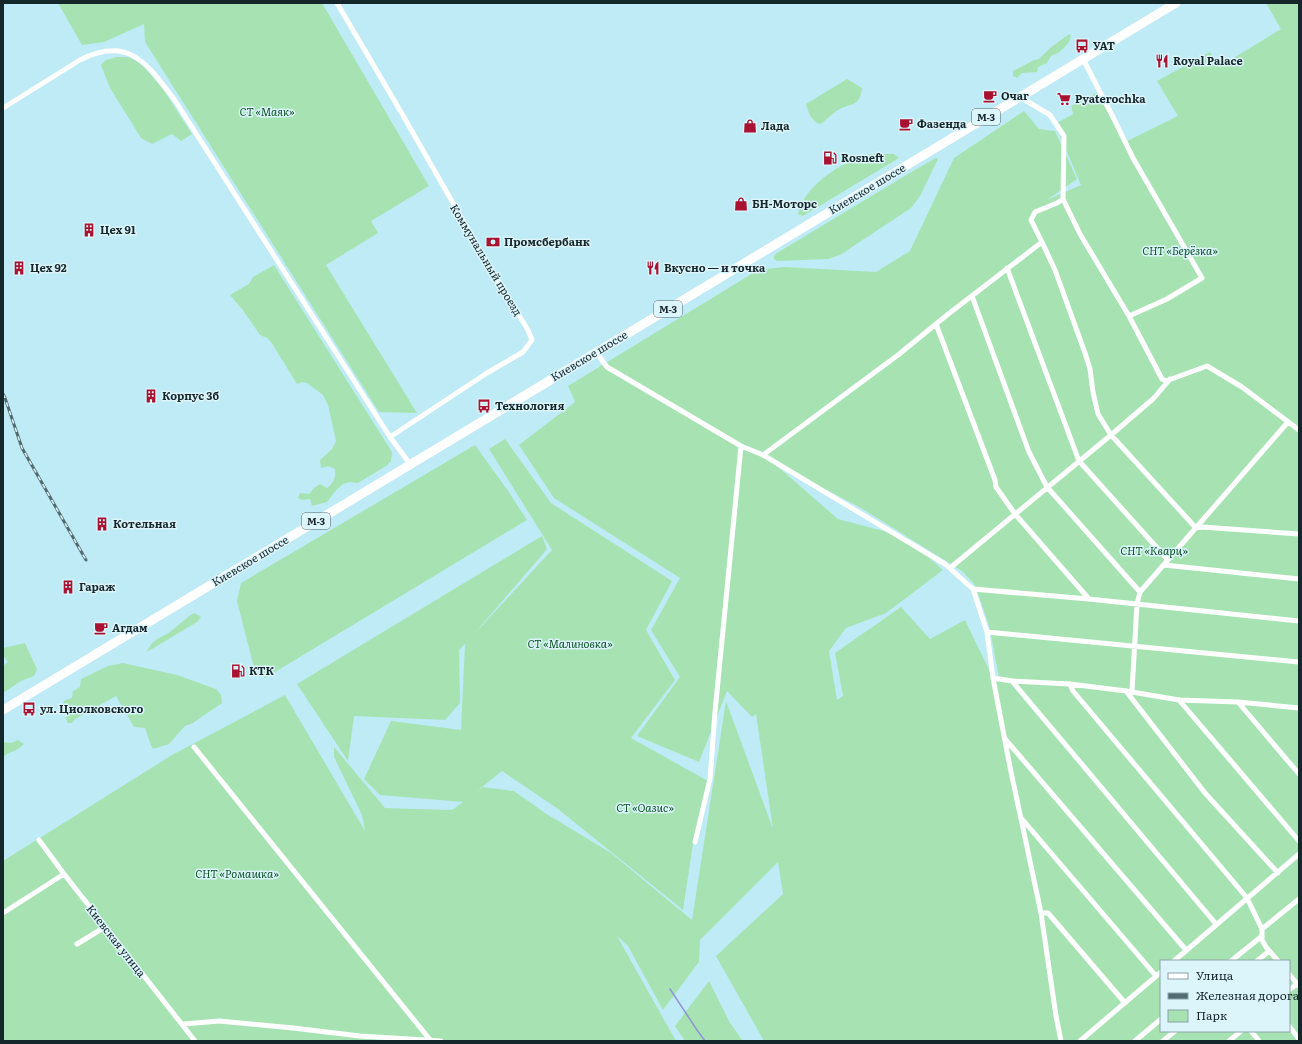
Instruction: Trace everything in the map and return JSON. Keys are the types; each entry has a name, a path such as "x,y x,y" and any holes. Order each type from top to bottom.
{"highway":[{"name":"Киевское шоссе","path":"3,710 1176,3"}],"street":[{"name":"Коммунальный проезд","path":"336,3 528,330 532,340 523,352 390,437"},
{"path":"3,108 80,60 93,54 109,50 119,51 139,58 150,68 174,99 390,437 410,464"},
{"path":"1083,59 1133,158 1202,278 1167,299 1129,316"},
{"path":"1020,97 1050,115 1064,136 1063,199 1080,234 1129,316 1162,378 1166,381 1207,366 1242,387 1299,430"},
{"path":"1063,199 1035,212 1031,220 1056,270 1085,353 1090,369 1098,414 1111,435 1196,528"},
{"path":"763,455 898,355 1042,242"},
{"path":"1007,268 1079,461 1168,560"},
{"path":"972,296 1029,452 1047,487 1140,592"},
{"path":"936,324 996,487 1014,514 1089,599"},
{"path":"596,352 607,367 741,446 763,455 945,564 972,589 987,632 993,678 1040,913 1061,1041"},
{"path":"950,568 1111,435 1154,398 1170,379"},
{"path":"1132,692 1137,604 1140,592 1288,422"},
{"path":"696,842 710,779 717,689 741,446"},
{"path":"1196,528 1202,527 1299,534"},
{"path":"1164,565 1299,579"},
{"path":"972,589 1089,599 1299,621"},
{"path":"987,632 1299,662"},
{"path":"993,678 1012,681 1070,684 1126,691 1179,700 1238,702 1299,707 1299,712"},
{"path":"1012,681 1216,924"},
{"path":"1070,684 1073,691 1247,898 1262,930 1262,940 1277,960"},
{"path":"1126,691 1205,793 1278,873"},
{"path":"1179,700 1299,841"},
{"path":"1238,702 1299,774"},
{"path":"1005,740 1186,950"},
{"path":"194,747 430,1041"},
{"path":"1020,817 1156,976"},
{"name":"Киевская улица","path":"39,840 105,927 184,1024 196,1041"},
{"path":"1175,960 1299,854"},
{"path":"3,913 64,874"},
{"path":"1262,930 1299,899"},
{"path":"1040,913 1048,913 1125,1003"},
{"path":"77,944 105,927"},
{"path":"1232,960 1262,936"},
{"path":"1258,960 1269,951"},
{"path":"1080,1041 1160,973"},
{"path":"1290,975 1298,985"},
{"path":"184,1024 219,1021 360,1036 442,1041"},
{"path":"1135,1041 1160,1021"},
{"path":"1290,1027 1299,1039"},
{"path":"1163,1041 1174,1032"},
{"path":"1229,1041 1240,1032"},
{"path":"1252,1032 1259,1041"}],"green space":[{"name":"СТ «Маяк»","path":"58,3 322,3 429,186 371,221 378,233 326,265 417,413 379,412 145,42 144,24 104,42 82,45"},
{"path":"1266,3 1299,3 1299,1041 764,1041 716,956 783,894 778,862 700,940 699,962 663,1010 628,946 617,936 676,1041 3,1041 3,861 172,755 285,695 365,831 362,815 334,757 334,747 385,808 452,810 463,802 380,795 364,779 391,721 461,730 465,644 459,650 460,703 445,720 354,716 348,761 297,684 542,536 547,549 474,634 552,550 489,449 505,439 551,503 672,581 646,630 675,680 631,738 708,781 694,837 683,910 558,809 502,771 476,792 483,787 514,791 545,813 611,853 692,920 726,701 773,829 756,714 752,717 727,691 699,762 637,736 680,677 651,630 680,578 554,498 519,445 575,402 568,386 758,270 784,267 876,272 910,251 954,158 1024,111 1039,129 1055,131 1077,179 1047,200 1081,185 1055,124 1073,114 1071,106 1098,92 1123,143 1178,116 1157,81 1210,52 1219,67 1281,29","holes":["770,460 861,508 962,571 975,585 990,629 999,678 993,678 965,620 930,639 901,607 835,653 843,696 837,700 829,651 846,628 886,613 943,570 906,537 838,519"]},
{"path":"1069,34 1071,36 1069,42 1064,48 1051,56 1047,63 1038,67 1037,72 1022,73 1017,78 1013,76 1013,71 1039,59 1050,48"},
{"path":"117,57 128,57 141,63 163,89 192,134 181,141 172,134 152,144 141,138 110,88 101,65 106,60"},
{"path":"847,79 862,88 861,94 857,101 838,110 821,124 815,122 809,114 806,104"},
{"path":"870,154 894,154 899,158 803,216 798,214 808,193 816,184 837,169"},
{"path":"936,158 938,159 920,196 911,208 840,255 828,259 777,261 774,259 774,256 777,253"},
{"path":"274,265 392,452 391,461 386,466 358,483 350,482 343,484 327,502 312,506 310,499 303,500 298,498 300,493 309,494 320,484 327,488 333,482 335,477 335,469 328,466 321,468 320,460 332,449 336,441 328,405 323,395 307,383 302,382 297,384 271,342 267,338 260,335 230,295 249,284 253,277"},
{"path":"475,445 527,520 265,678 253,664 237,601 241,583"},
{"path":"194,613 201,617 197,622 147,652 154,641 171,631"},
{"path":"25,643 37,669 34,676 21,681 3,693 3,666 8,662 3,655 3,648"},
{"path":"123,663 177,675 216,689 221,695 222,703 193,723 185,726 169,744 153,749 145,728 134,727 116,696 75,719 72,723 68,723 66,719 67,712 61,707 65,700 72,698 73,691 80,687 81,679 108,666"},
{"path":"18,740 24,744 3,757 3,742 11,743"},
{"path":"709,981 730,1023 743,1041 685,1041 675,1026"}],"waterway":[{"path":"670,989 705,1041"}],"railway":[{"path":"3,394 22,448 86,560"}],"place":[{"name":"УАТ","path":"1082,46"},
{"name":"Royal Palace","path":"1162,61"},
{"name":"Очаг","path":"990,96"},
{"name":"Pyaterochka","path":"1064,99"},
{"name":"Фазенда","path":"906,124"},
{"name":"Лада","path":"750,126"},
{"name":"Rosneft","path":"830,158"},
{"name":"БН-Моторс","path":"741,204"},
{"name":"Цех 91","path":"89,230"},
{"name":"Промсбербанк","path":"493,242"},
{"name":"Цех 92","path":"19,268"},
{"name":"Вкусно — и точка","path":"653,268"},
{"name":"Корпус 3б","path":"151,396"},
{"name":"Технология","path":"484,406"},
{"name":"Котельная","path":"102,524"},
{"name":"Гараж","path":"68,587"},
{"name":"Агдам","path":"101,628"},
{"name":"КТК","path":"238,671"},
{"name":"ул. Циолковского","path":"29,709"}],"park label":[{"name":"СНТ «Берёзка»","path":"1180,251"},
{"name":"СНТ «Кварц»","path":"1154,551"},
{"name":"СТ «Малиновка»","path":"570,644"},
{"name":"СТ «Оазис»","path":"645,808"},
{"name":"СНТ «Ромашка»","path":"237,874"}]}
